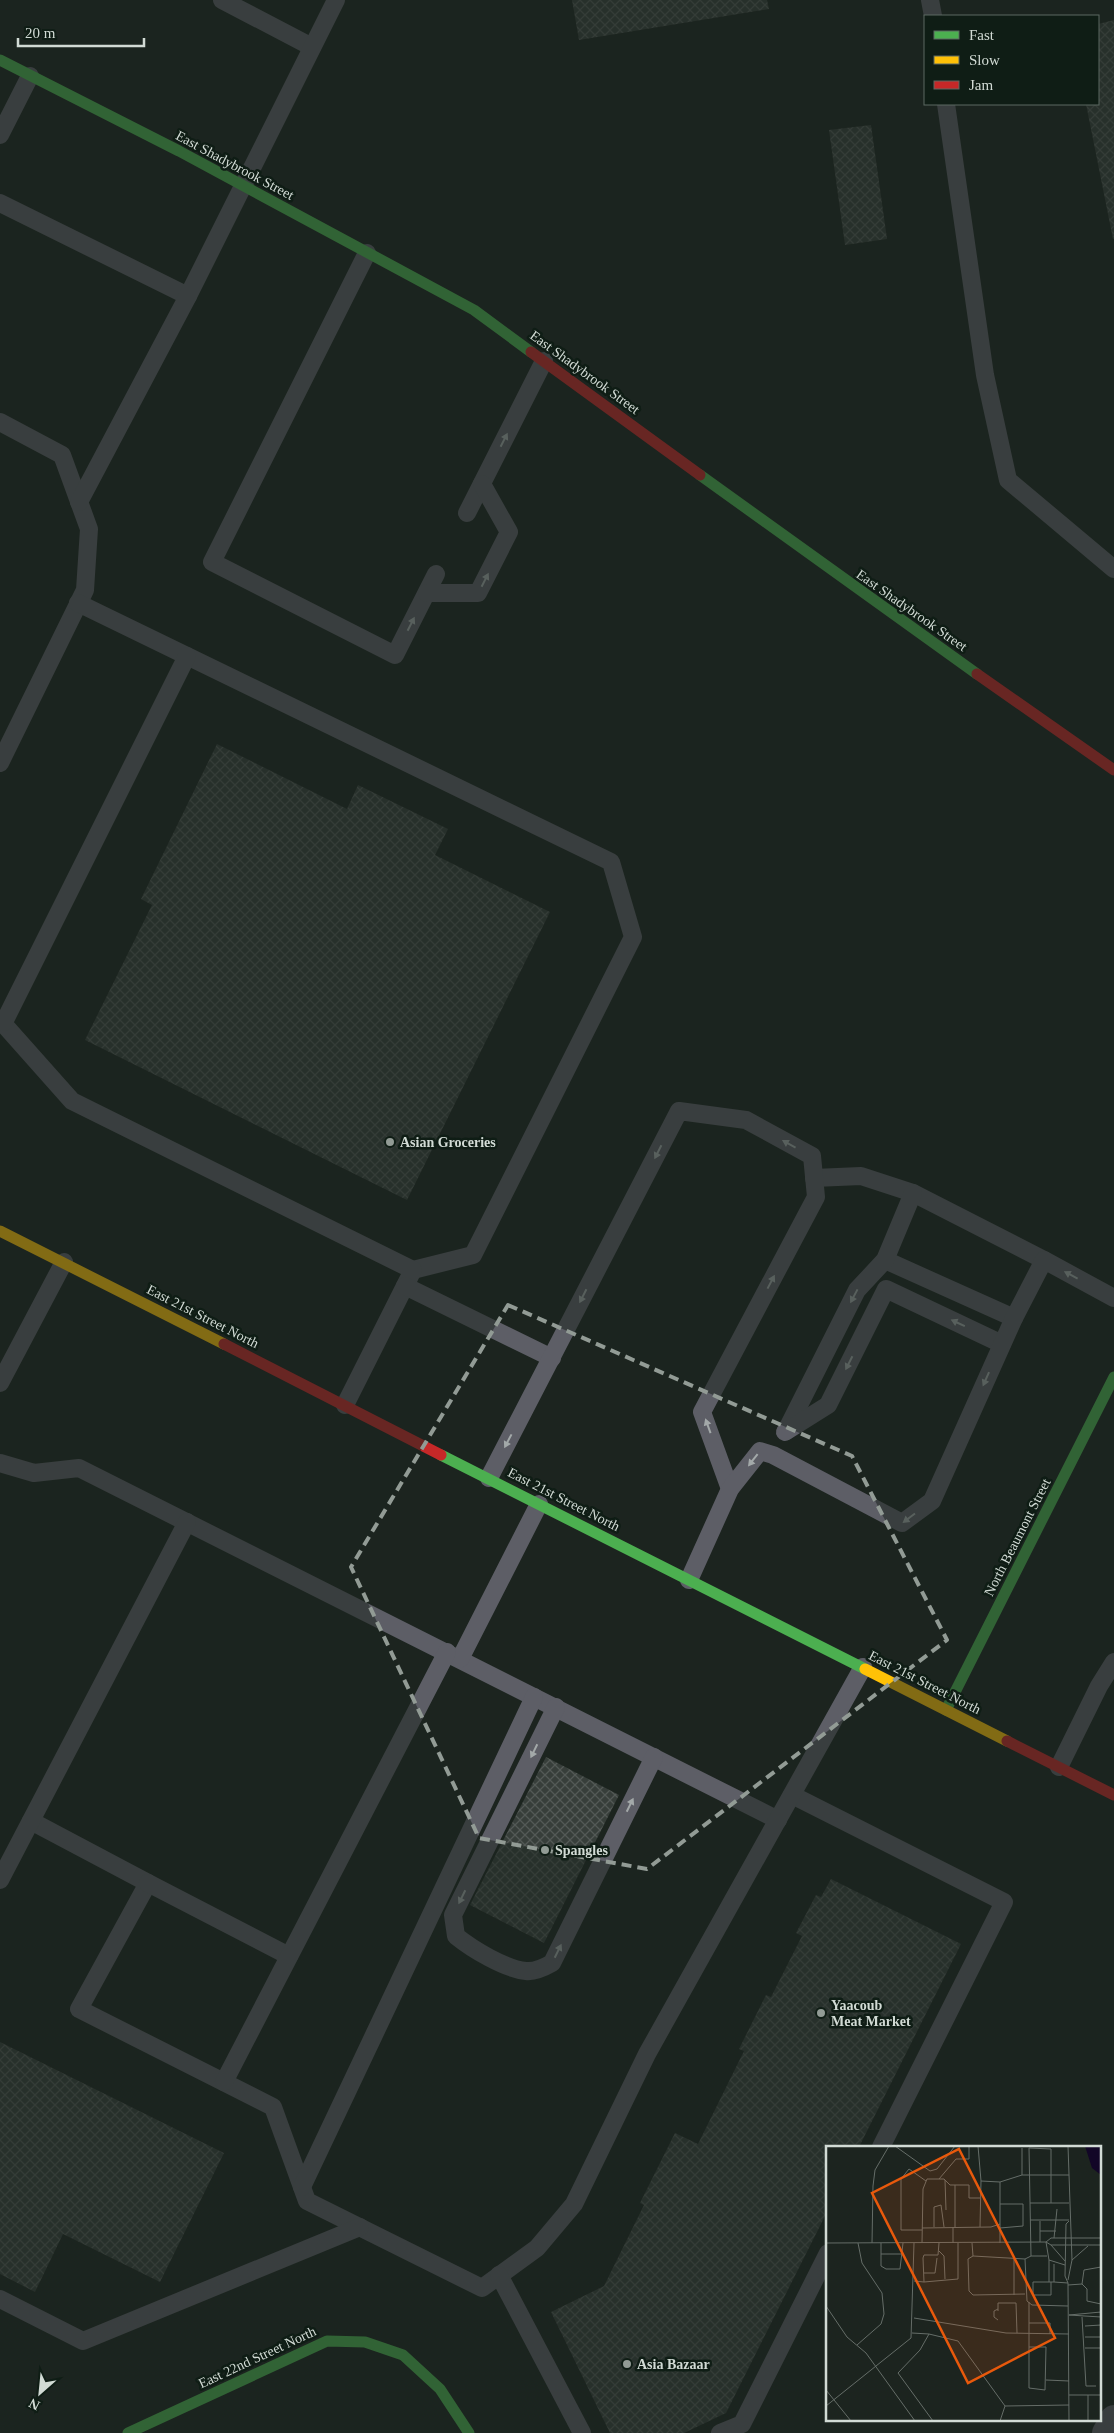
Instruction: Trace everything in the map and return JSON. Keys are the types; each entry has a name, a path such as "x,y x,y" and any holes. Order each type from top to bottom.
{"street":[{"name":"East Shadybrook Street","path":"0,60 474,310 852,585 1114,770"},
{"name":"East 21st Street North","path":"0,1231 1114,1795"},
{"name":"North Beaumont Street","path":"946,1710 1114,1376"},
{"name":"East 22nd Street North","path":"128,2433 326,2341 365,2342 403,2355 440,2389 469,2433"},
{"path":"1106,2433 1114,2419"}],"lane":[{"path":"222,0 253,7 312,47"},
{"path":"79,502 188,296 336,0"},
{"path":"930,0 933,15"},
{"path":"0,135 30,76"},
{"path":"946,105 986,375 1008,480 1114,569"},
{"path":"0,203 188,296"},
{"path":"366,253 212,562 395,656 436,574"},
{"path":"467,513 544,361"},
{"path":"0,422 62,455 89,529 85,590 0,763"},
{"path":"427,593 478,593 509,532 482,484"},
{"path":"78,603 611,862 633,937 473,1255 409,1278 345,1405"},
{"path":"187,656 2,1021 72,1101 409,1278 552,1358"},
{"path":"488,1478 679,1111 746,1120 812,1156 816,1197 702,1412 730,1489"},
{"path":"814,1178 861,1176 913,1193 1114,1298"},
{"path":"774,1455 857,1290 886,1260 913,1193"},
{"path":"886,1260 1014,1318"},
{"path":"689,1580 730,1489 760,1451 774,1455 902,1524 932,1500 1014,1318 1044,1260"},
{"path":"0,1383 64,1262"},
{"path":"785,1432 828,1405 886,1289 1002,1344"},
{"path":"0,1463 34,1473 80,1468 778,1820"},
{"path":"224,2082 289,1956 453,1656 540,1504"},
{"path":"0,1880 187,1522"},
{"path":"1059,1768 1099,1686 1114,1662"},
{"path":"148,1883 79,2009 273,2107 308,2201 482,2288 537,2248 574,2204 646,2054 863,1668"},
{"path":"302,2187 534,1697"},
{"path":"556,1707 453,1915 456,1936 469,1947 510,1967 527,1972 543,1968 552,1963 654,1757"},
{"path":"792,1795 1004,1902 882,2146"},
{"path":"31,1821 289,1956"},
{"path":"0,2298 83,2341 360,2227"},
{"path":"720,2433 742,2424 826,2257"},
{"path":"500,2275 582,2433"}],"highlighted area":[{"path":"508,1305 852,1456 947,1640 647,1869 479,1838 351,1567"}],"building":[{"path":"572,0 767,0 769,9 579,40"},
{"path":"1114,20 1114,239 1086,105 1099,105 1099,24"},
{"path":"871,125 887,239 845,245 829,130"},
{"path":"217,744 347,809 358,785 448,829 435,855 550,912 407,1200 85,1040 152,905 141,899"},
{"name":"Spangles","path":"546,1757 619,1795 544,1943 470,1905"},
{"path":"831,1879 961,1944 860,2146 826,2146 826,2214 726,2413 684,2433 610,2433 551,2312 604,2286 644,2205 640,2203 675,2133 698,2144 744,2051 739,2049 766,1995 771,1997 802,1936 796,1933 816,1895 821,1897"},
{"path":"0,2042 224,2153 160,2282 63,2234 35,2292 0,2274"}],"traffic: fast":[{"path":"0,60 179,151 474,310 531,352"},
{"path":"700,475 977,674"},
{"path":"946,1710 1114,1377"},
{"path":"441,1455 865,1669"},
{"path":"128,2433 327,2341 365,2342 403,2355 440,2389 469,2433"}],"traffic: slow":[{"path":"0,1231 224,1344"},
{"path":"865,1669 1007,1741"}],"traffic: jam":[{"path":"531,352 700,475"},
{"path":"977,674 1114,770"},
{"path":"224,1344 441,1455"},
{"path":"1007,1741 1114,1795"}],"place":[{"name":"Asian Groceries","path":"390,1142"},
{"name":"Spangles","path":"545,1850"},
{"name":"Yaacoub Meat Market","path":"821,2013"},
{"name":"Asia Bazaar","path":"627,2364"}]}
